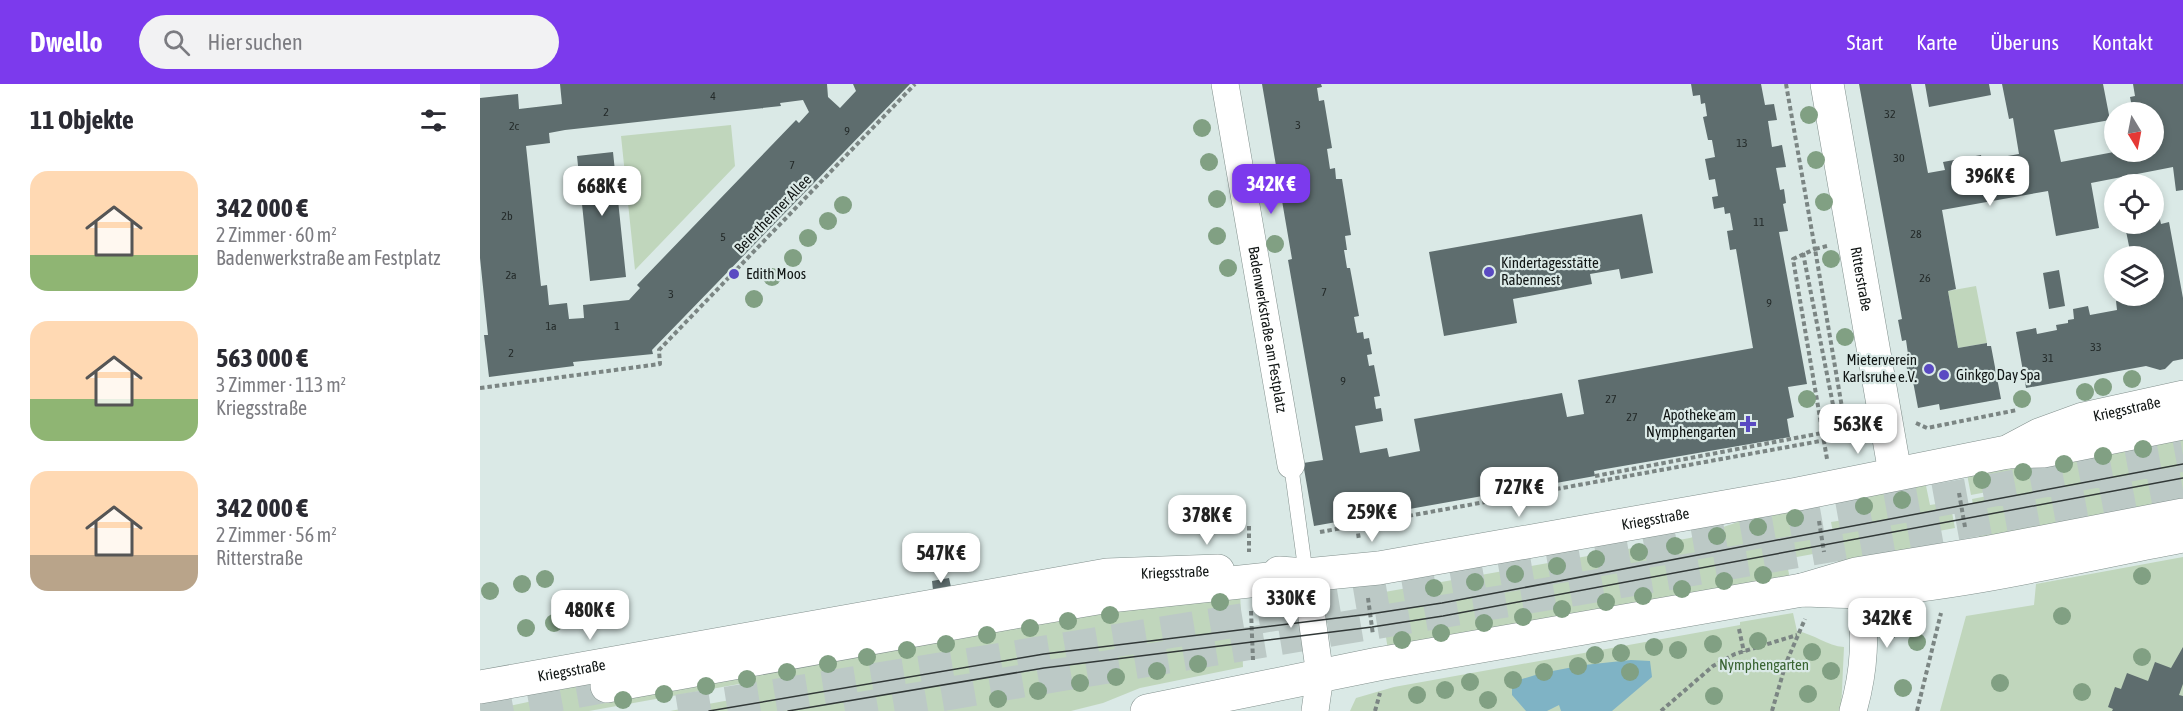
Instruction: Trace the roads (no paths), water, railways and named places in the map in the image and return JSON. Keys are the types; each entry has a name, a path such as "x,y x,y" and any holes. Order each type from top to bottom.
{"main road":[{"name":"Ritterstraße","path":"1827,84 1895,473"},
{"name":"Kriegsstraße","path":"480,687 1107,575 1249,577 1364,570 1692,513 2007,452 2039,435 2083,418 2183,397"},
{"path":"2007,452 2043,451 2183,423"},
{"path":"1147,711 1378,664 1802,590 1856,574 1982,554 2183,515"},
{"path":"1802,590 1860,591 1937,582 2183,536"},
{"path":"607,686 1109,596 1249,577"}],"street":[{"name":"Badenwerkstraße am Festplatz","path":"1225,84 1291,465"},
{"path":"1306,575 1320,676 1315,711"},
{"path":"1853,711 1865,656 1864,617 1860,591"}],"lane":[{"name":"Badenwerkstraße am Festplatz","path":"1291,465 1306,575"}],"water":[{"path":"1631,660 1650,661 1652,677 1612,711 1561,711 1559,705 1547,711 1526,711 1512,695 1512,688 1522,679 1542,673 1584,665"}],"tunnel":[{"path":"678,711 1432,588 2183,455"},
{"path":"845,711 1682,571 2183,482"},
{"path":"480,709 607,686"}],"tram line":[{"path":"709,711 1044,654 1442,603 2183,464"},
{"path":"788,711 1044,668 1443,616 2183,478"}],"place":[{"name":"Kindertagesstätte Rabennest","path":"1489,272"},
{"name":"Edith Moos","path":"734,274"},
{"name":"Mieterverein Karlsruhe e.V.","path":"1929,369"},
{"name":"Ginkgo Day Spa","path":"1944,375"},
{"name":"Apotheke am Nymphengarten","path":"1748,424"}],"park label":[{"name":"Nymphengarten","path":"1764,665"}]}
